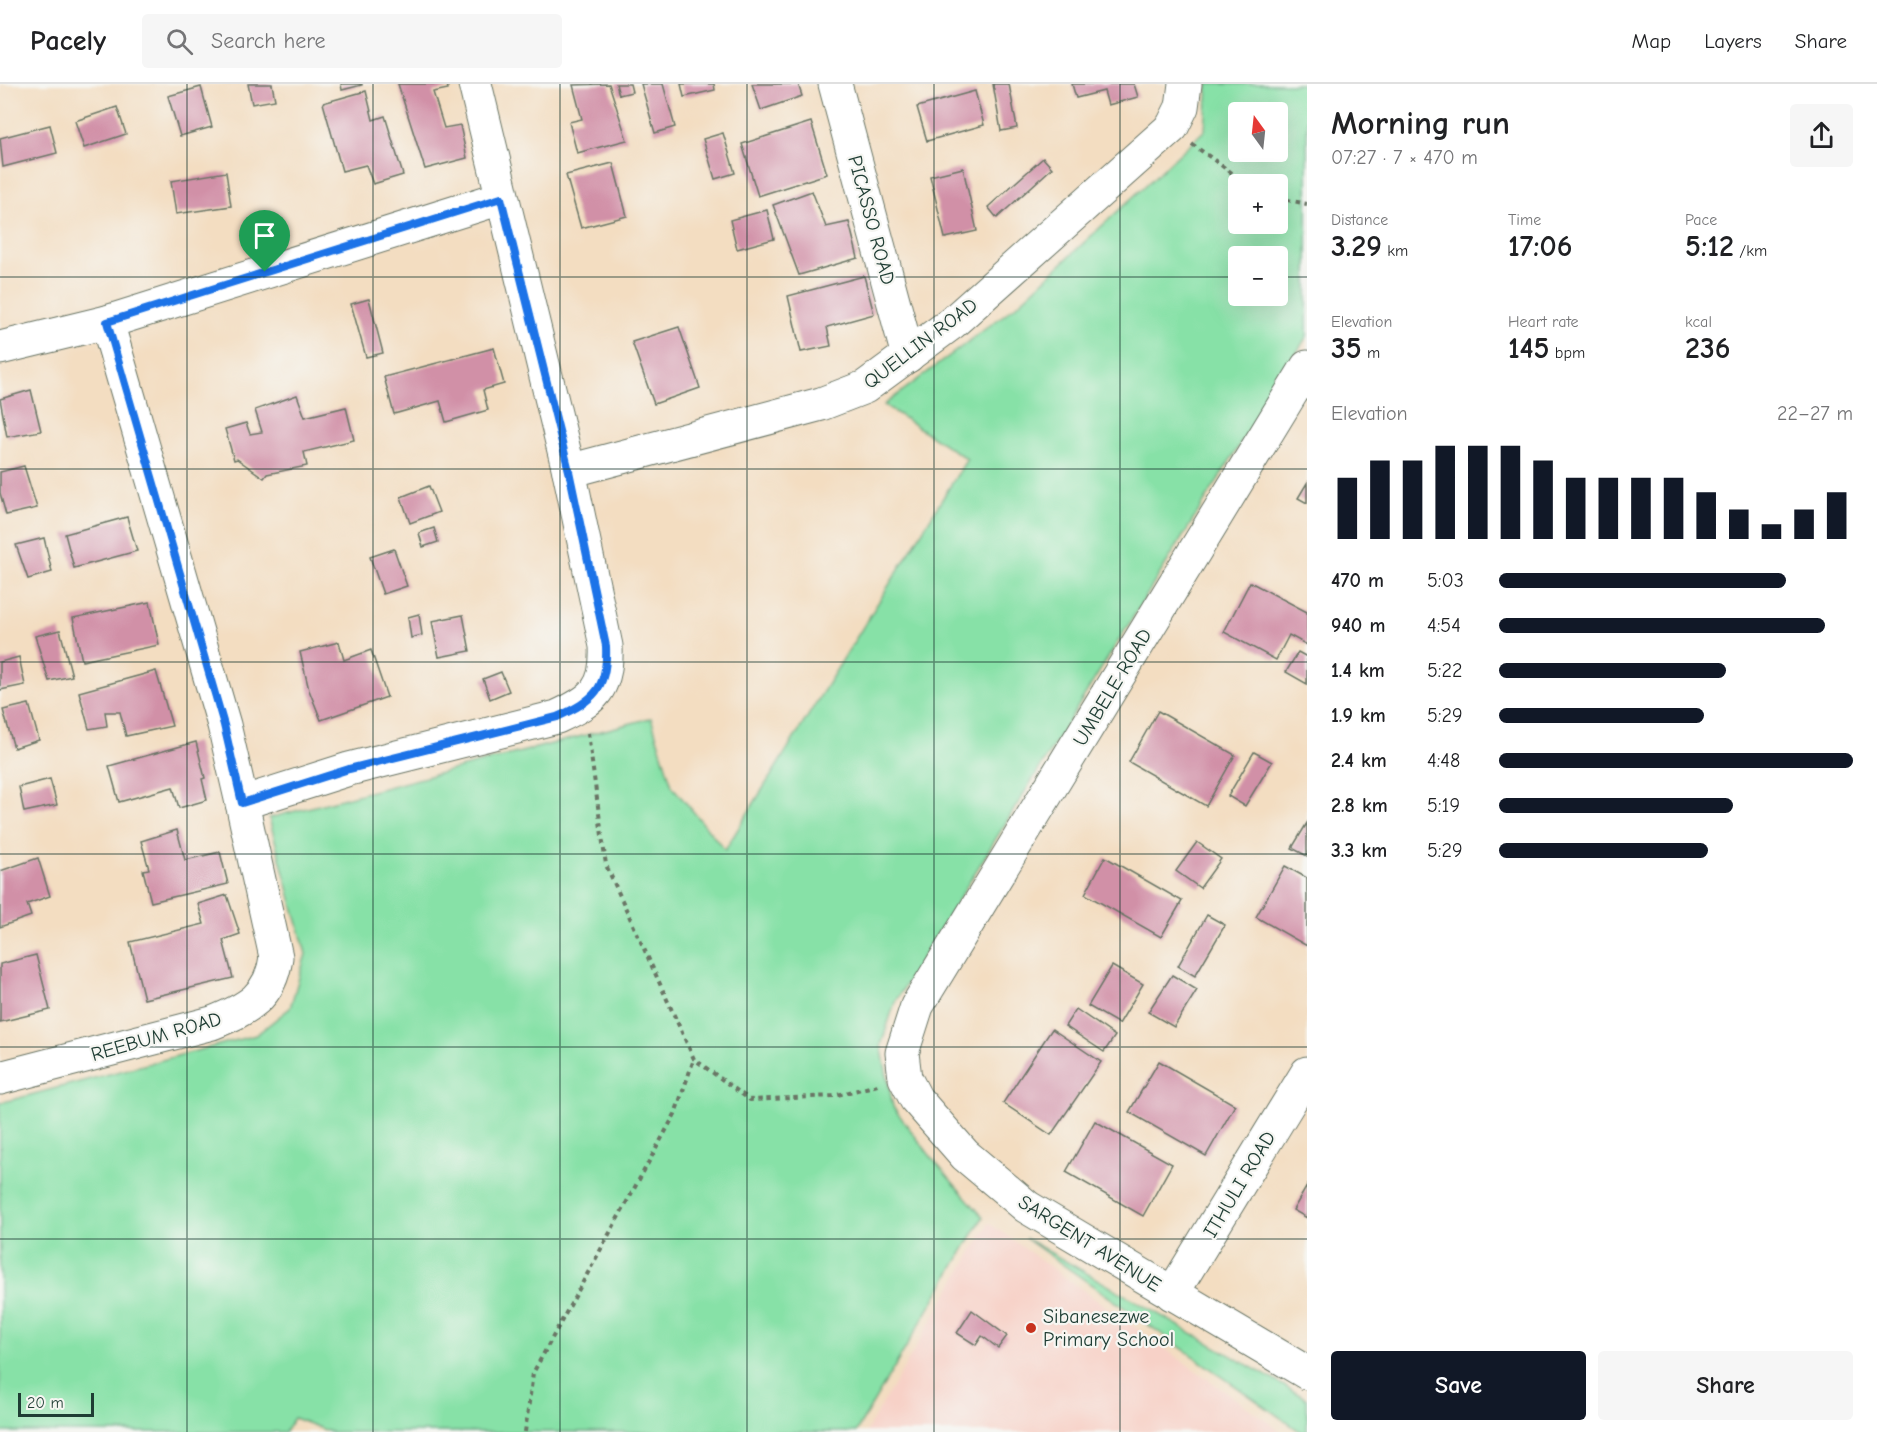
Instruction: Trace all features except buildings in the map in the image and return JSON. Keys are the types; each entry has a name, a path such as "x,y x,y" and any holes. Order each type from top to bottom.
{"street":[{"path":"242,803 349,769 557,717 584,705 602,686 607,669 606,646 569,471 475,84"},
{"name":"PICASSO ROAD","path":"835,84 908,356"},
{"name":"QUELLIN ROAD","path":"569,471 844,397 865,387 952,323 1172,127 1182,107 1185,84"},
{"path":"0,348 107,322 501,198"},
{"name":"REEBUM ROAD","path":"0,1078 212,1023 237,1013 258,997 274,978 276,957 224,725 107,322"},
{"name":"UMBELE ROAD","path":"916,1006 1307,367"},
{"name":"SARGENT AVENUE","path":"916,1006 902,1053 905,1078 916,1099 965,1155 1027,1207 1307,1373"},
{"name":"ITHULI ROAD","path":"1172,1294 1307,1073"}],"path":[{"path":"1172,127 1207,157 1232,174"},
{"path":"1288,200 1307,204"},
{"path":"584,705 606,865 694,1059 750,1100 833,1096 905,1078"},
{"path":"525,1432 533,1374 675,1114 694,1059"}],"shaded area":[{"name":"Sibanesezwe Primary School","path":"989,1223 1282,1432 866,1432"}],"green space":[{"path":"1208,84 1307,84 1307,336 895,1002 881,1045 893,1107 935,1162 983,1217 856,1432 330,1432 294,1418 285,1432 0,1432 0,1103 256,1035 290,1008 306,954 269,818 651,718 672,786 725,850 967,459 884,405 1017,305 1205,130"},
{"path":"1025,1238 1307,1399 1307,1432 1301,1432"}],"place":[{"name":"Sibanesezwe Primary School","path":"1031,1328"}],"route":[{"path":"501,198 569,471 606,646 607,669 602,686 584,705 557,717 349,769 242,803 224,725 107,322 265,272 501,198"}]}
